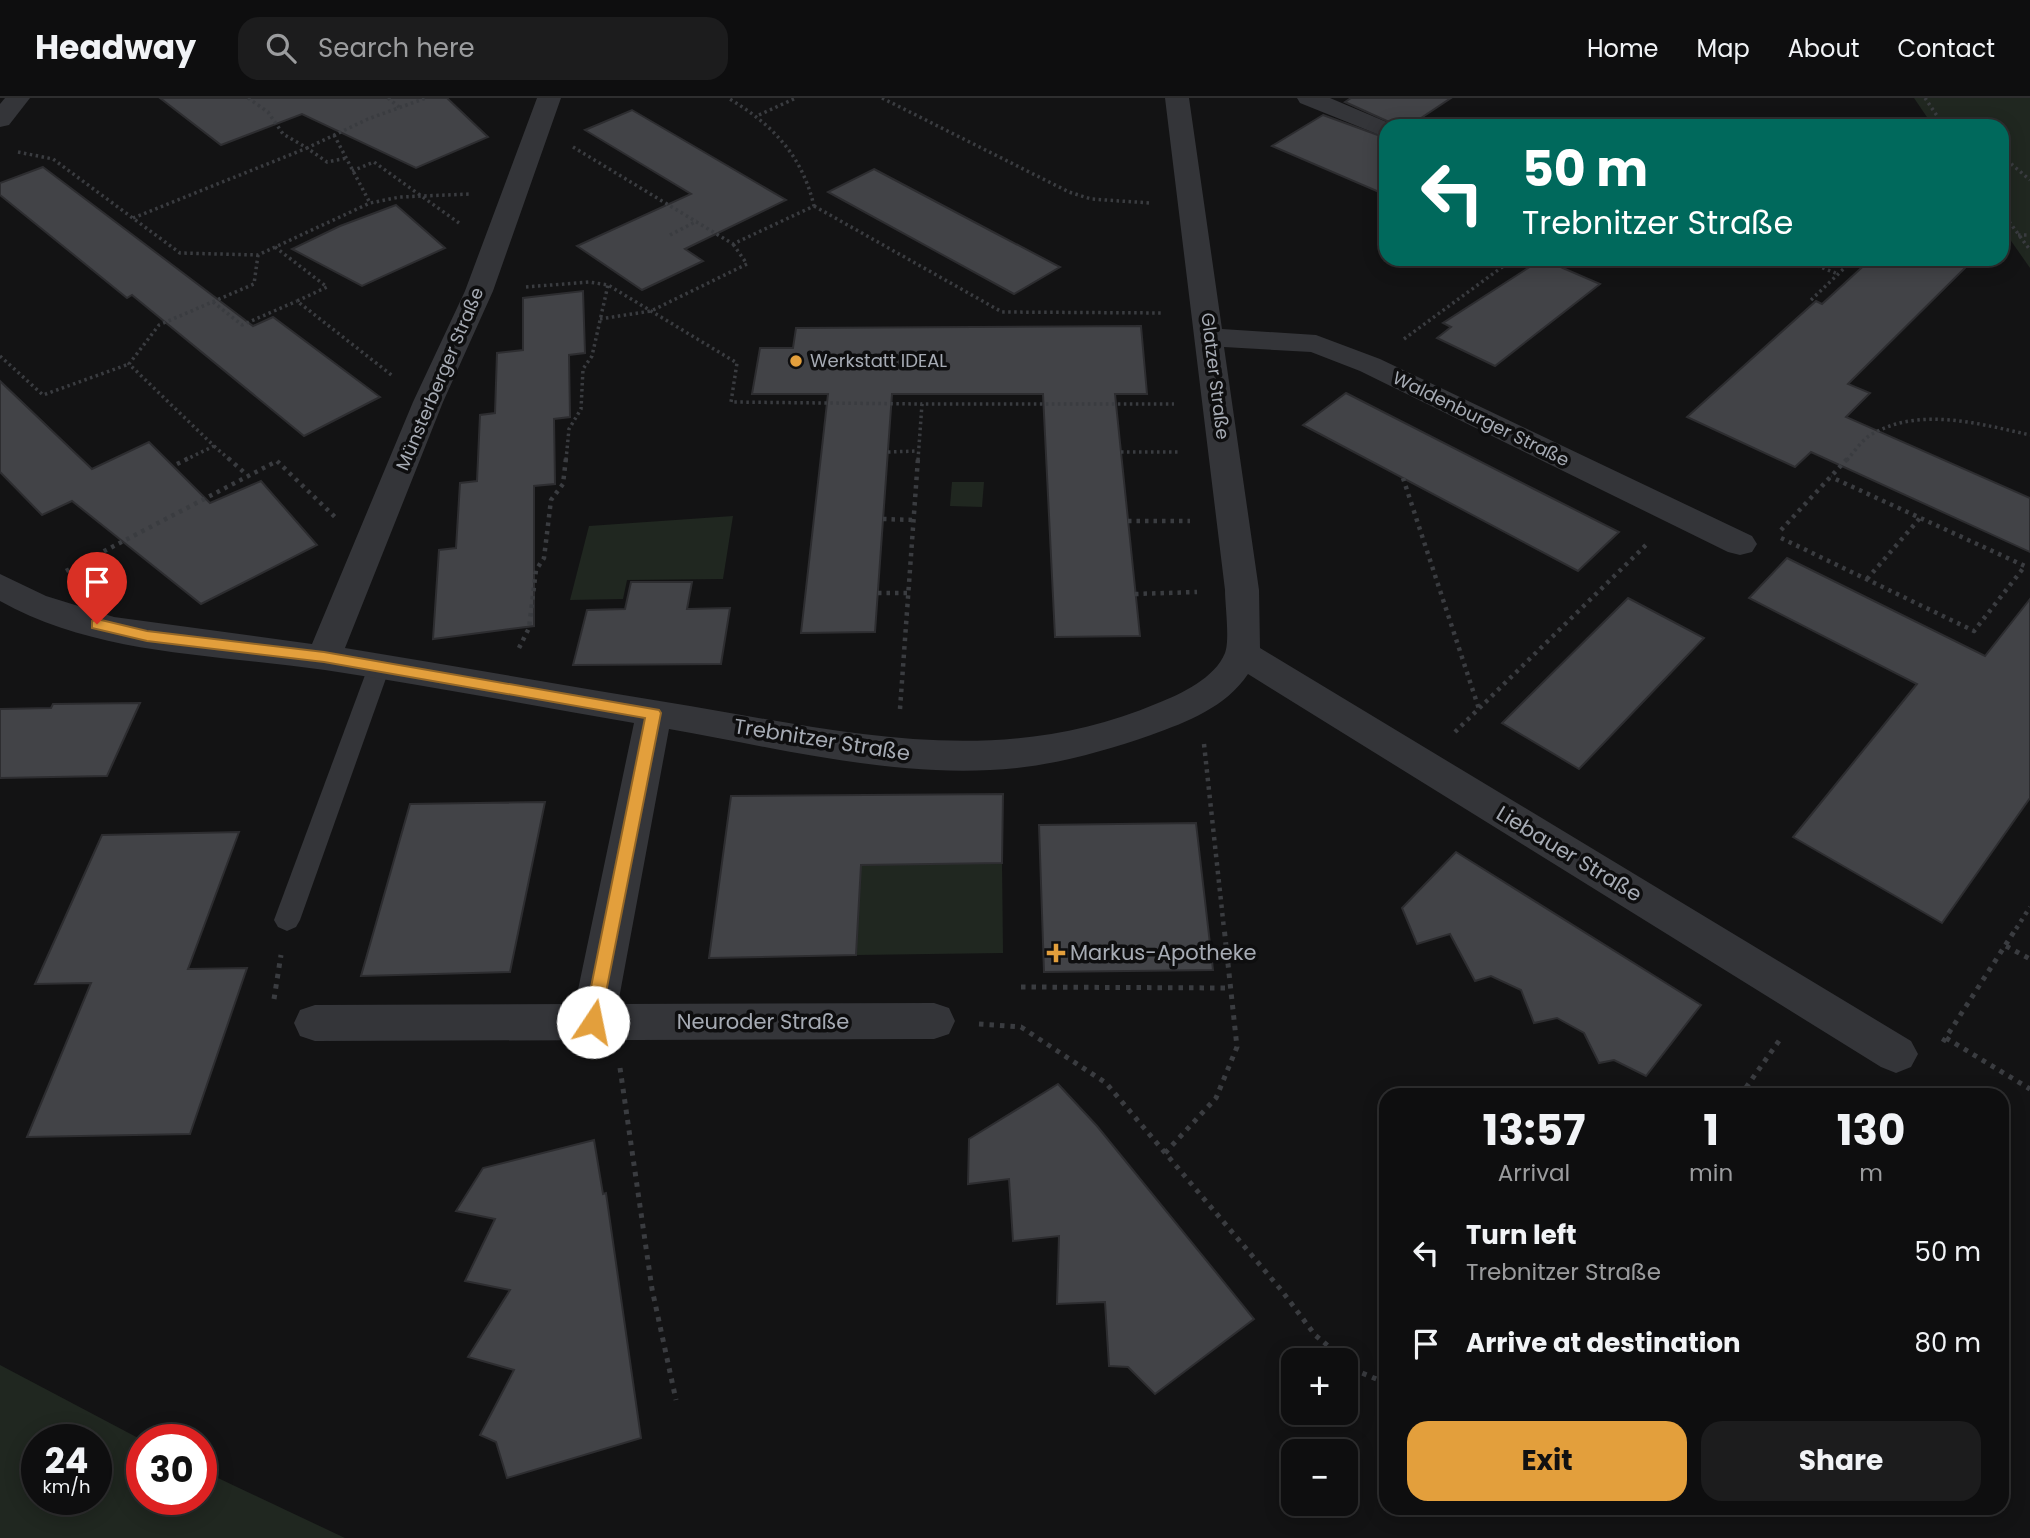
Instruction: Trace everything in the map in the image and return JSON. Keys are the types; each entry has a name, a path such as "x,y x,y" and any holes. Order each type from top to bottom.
{"street":[{"path":"0,120 18,98"},
{"name":"Münsterberger Straße","path":"324,657 428,402 479,291 549,98"},
{"name":"Glatzer Straße","path":"1178,98 1242,590 1242,654"},
{"path":"1309,98 1379,126"},
{"name":"Waldenburger Straße","path":"1208,324 1316,344 1370,365 1740,544"},
{"name":"Trebnitzer Straße","path":"9,591 72,618 147,636 324,657 897,755 1016,754 1089,740 1154,719 1200,697 1223,681 1242,654"},
{"name":"Liebauer Straße","path":"1242,654 1896,1054"},
{"path":"603,1022 654,713"},
{"name":"Neuroder Straße","path":"315,1023 934,1021"}],"lane":[{"path":"287,919 379,667"}],"path":[{"path":"248,98 268,112 283,134 327,162 346,158"},
{"path":"388,98 400,107"},
{"path":"132,218 426,98"},
{"path":"728,98 759,115 792,151 810,183 814,206"},
{"path":"759,115 796,98"},
{"path":"882,98 1069,192 1091,199 1193,206"},
{"path":"1925,98 1939,119"},
{"path":"539,127 733,244 747,264 651,311 600,319"},
{"path":"334,135 370,203"},
{"path":"8,152 53,159 180,253 258,255 370,203 420,196 514,193"},
{"path":"352,171 374,162 494,247"},
{"path":"2009,162 2030,180"},
{"path":"733,244 814,206"},
{"path":"814,206 1002,312 1208,324"},
{"path":"670,235 698,221"},
{"path":"2009,222 2030,250"},
{"path":"2018,235 2030,235"},
{"path":"213,302 242,325 327,287 275,247"},
{"path":"0,356 43,395 129,364 159,325 254,284 258,255"},
{"path":"1370,365 1504,266"},
{"path":"1818,266 1838,274"},
{"path":"1811,300 1847,266"},
{"path":"479,291 589,282 608,285 737,363 731,402 1219,404"},
{"path":"498,687 529,628 536,570 544,558 551,500 563,484 569,429 581,409 583,369 592,356 608,285"},
{"path":"297,301 428,402"},
{"path":"129,364 247,475"},
{"path":"897,755 922,404"},
{"path":"1831,477 2025,566 1974,631 1776,536 1871,434 1889,424 1914,419 1944,419 2030,435"},
{"path":"177,464 214,446"},
{"path":"888,452 918,451"},
{"path":"1121,452 1224,452"},
{"path":"9,591 277,461 368,550"},
{"path":"1403,478 1479,709"},
{"path":"1422,764 1678,514"},
{"path":"1867,579 1920,518"},
{"path":"883,519 914,520"},
{"path":"1128,521 1234,522"},
{"path":"1135,594 1242,590"},
{"path":"878,593 909,593"},
{"path":"1165,1153 1216,1098 1237,1047 1200,697"},
{"path":"1896,1054 1924,1071 2030,907"},
{"path":"287,919 271,1018 315,1023"},
{"path":"2006,946 2030,959"},
{"path":"1021,987 1229,988"},
{"path":"1747,1088 1808,1000"},
{"path":"934,1021 1021,1027 1105,1083 1315,1335 1331,1348"},
{"path":"603,1022 652,1289 676,1400"},
{"path":"1946,1038 2030,1088"},
{"path":"1358,1370 1379,1380"}],"shaded area":[{"path":"1914,98 2030,98 2030,268 2009,238 2009,119 1928,119"},
{"path":"952,482 984,482 982,507 950,506"},
{"path":"733,516 723,579 627,580 623,599 570,600 589,526"},
{"path":"1002,863 1003,953 856,955 861,865"},
{"path":"0,1365 112,1424 21,1424 21,1515 112,1515 112,1424 126,1432 126,1515 217,1515 217,1478 345,1538 0,1538"}],"building":[{"path":"160,98 447,98 488,137 416,168 302,114 221,145"},
{"path":"1351,98 1451,98 1420,119 1383,119 1345,102"},
{"path":"632,110 786,200 685,249 703,261 642,290 577,246 691,194 585,130"},
{"path":"1323,115 1379,135 1379,192 1272,146"},
{"path":"43,167 253,326 273,317 380,397 304,436 132,295 127,298 0,195 0,183"},
{"path":"874,169 1060,267 1014,294 828,192"},
{"path":"396,205 445,248 362,286 292,249 340,226"},
{"path":"1531,266 1558,266 1600,284 1495,366 1437,338 1451,327 1443,323"},
{"path":"1863,266 1967,266 1848,384 1870,393 1846,417 2030,498 2030,552 1811,452 1795,467 1687,417 1816,301 1822,304"},
{"path":"583,291 585,353 569,355 570,417 554,419 555,484 534,486 534,626 433,639 439,550 456,548 460,483 477,481 480,415 495,413 497,353 523,350 523,298"},
{"path":"1141,326 1147,394 1115,394 1140,636 1055,637 1043,394 892,394 875,632 801,633 828,394 752,394 760,348 793,348 796,328"},
{"path":"0,381 92,469 149,442 210,503 261,481 317,545 201,604 72,501 42,515 0,472"},
{"path":"1346,393 1619,532 1578,571 1303,425"},
{"path":"1787,558 1985,656 2030,599 2030,798 1942,923 1793,837 1917,684 1749,598"},
{"path":"631,582 692,582 687,609 730,608 721,664 573,665 587,610 625,609"},
{"path":"1628,598 1704,638 1579,769 1502,723"},
{"path":"140,703 107,776 0,778 0,709 51,708 53,704"},
{"path":"1003,794 1002,863 861,865 856,955 709,958 731,796"},
{"path":"545,802 510,972 361,976 410,804"},
{"path":"1196,823 1213,970 1044,972 1039,825"},
{"path":"239,832 188,969 247,968 190,1134 27,1137 91,983 35,984 102,835"},
{"path":"1456,852 1701,1005 1646,1076 1614,1060 1599,1063 1584,1033 1557,1018 1534,1023 1521,990 1491,976 1475,981 1450,934 1417,944 1402,908"},
{"path":"1058,1084 1097,1126 1254,1319 1155,1394 1128,1367 1109,1366 1105,1302 1057,1304 1059,1236 1013,1241 1009,1179 968,1184 969,1139"},
{"path":"594,1140 603,1194 606,1193 641,1438 507,1478 496,1442 480,1435 514,1370 468,1357 510,1290 465,1281 495,1219 456,1211 483,1168"}],"place":[{"name":"Werkstatt IDEAL","path":"796,361"},
{"name":"Markus-Apotheke","path":"1056,953"}],"route":[{"path":"97,624 147,636 324,657 654,713 593,1022"}]}
